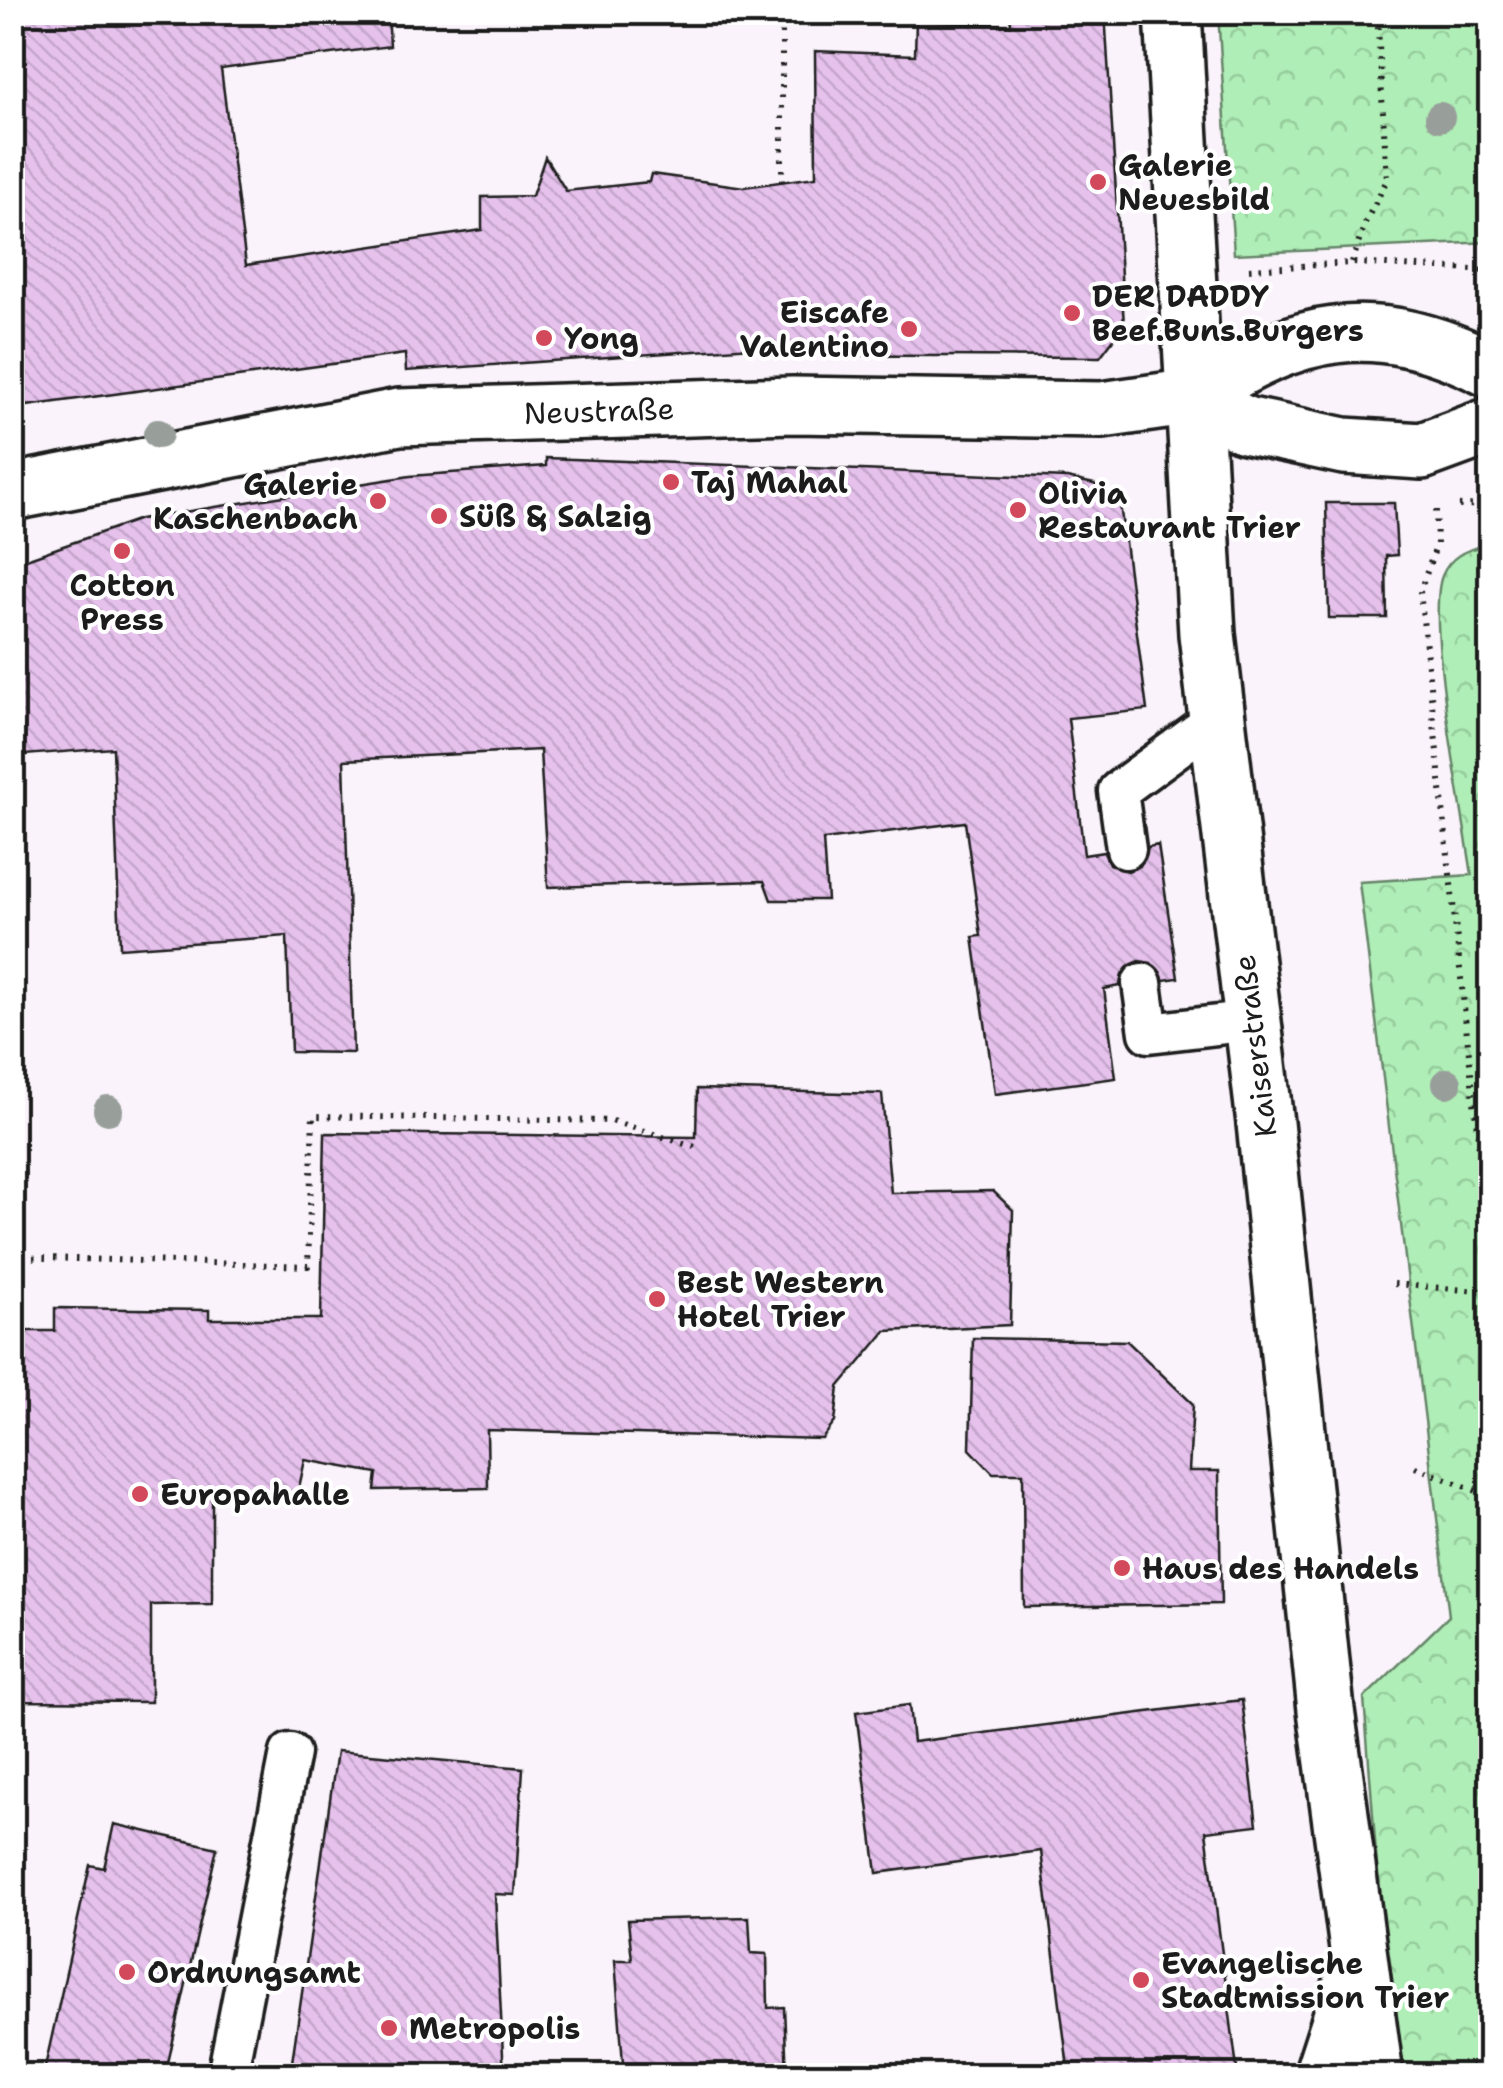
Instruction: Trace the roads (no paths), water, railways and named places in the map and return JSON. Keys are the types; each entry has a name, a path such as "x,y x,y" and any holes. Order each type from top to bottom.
{"main road":[{"name":"Kaiserstraße","path":"1173,12 1190,272 1192,397 1216,718 1326,1710 1375,2076"},
{"path":"1490,369 1449,348 1412,337 1372,331 1322,333 1239,366 1192,397 1245,425 1344,446 1422,451 1490,426"},
{"name":"Neustraße","path":"12,492 399,417 793,405 1134,407 1192,397"},
{"path":"1322,2076 1360,1962"}],"lane":[{"path":"1126,850 1118,791 1216,718"},
{"path":"1142,983 1149,1033 1252,1020"},
{"path":"226,2076 290,1753"}],"place":[{"name":"Galerie Neuesbild","path":"1098,182"},
{"name":"DER DADDY Beef.Buns.Burgers","path":"1072,313"},
{"name":"Eiscafe Valentino","path":"909,329"},
{"name":"Yong","path":"544,338"},
{"name":"Taj Mahal","path":"671,482"},
{"name":"Galerie Kaschenbach","path":"378,501"},
{"name":"Olivia Restaurant Trier","path":"1018,510"},
{"name":"Süß & Salzig","path":"439,516"},
{"name":"Cotton Press","path":"122,551"},
{"name":"Best Western Hotel Trier","path":"657,1299"},
{"name":"Europahalle","path":"140,1494"},
{"name":"Haus des Handels","path":"1122,1568"},
{"name":"Ordnungsamt","path":"127,1972"},
{"name":"Evangelische Stadtmission Trier","path":"1141,1980"},
{"name":"Metropolis","path":"389,2028"}]}
